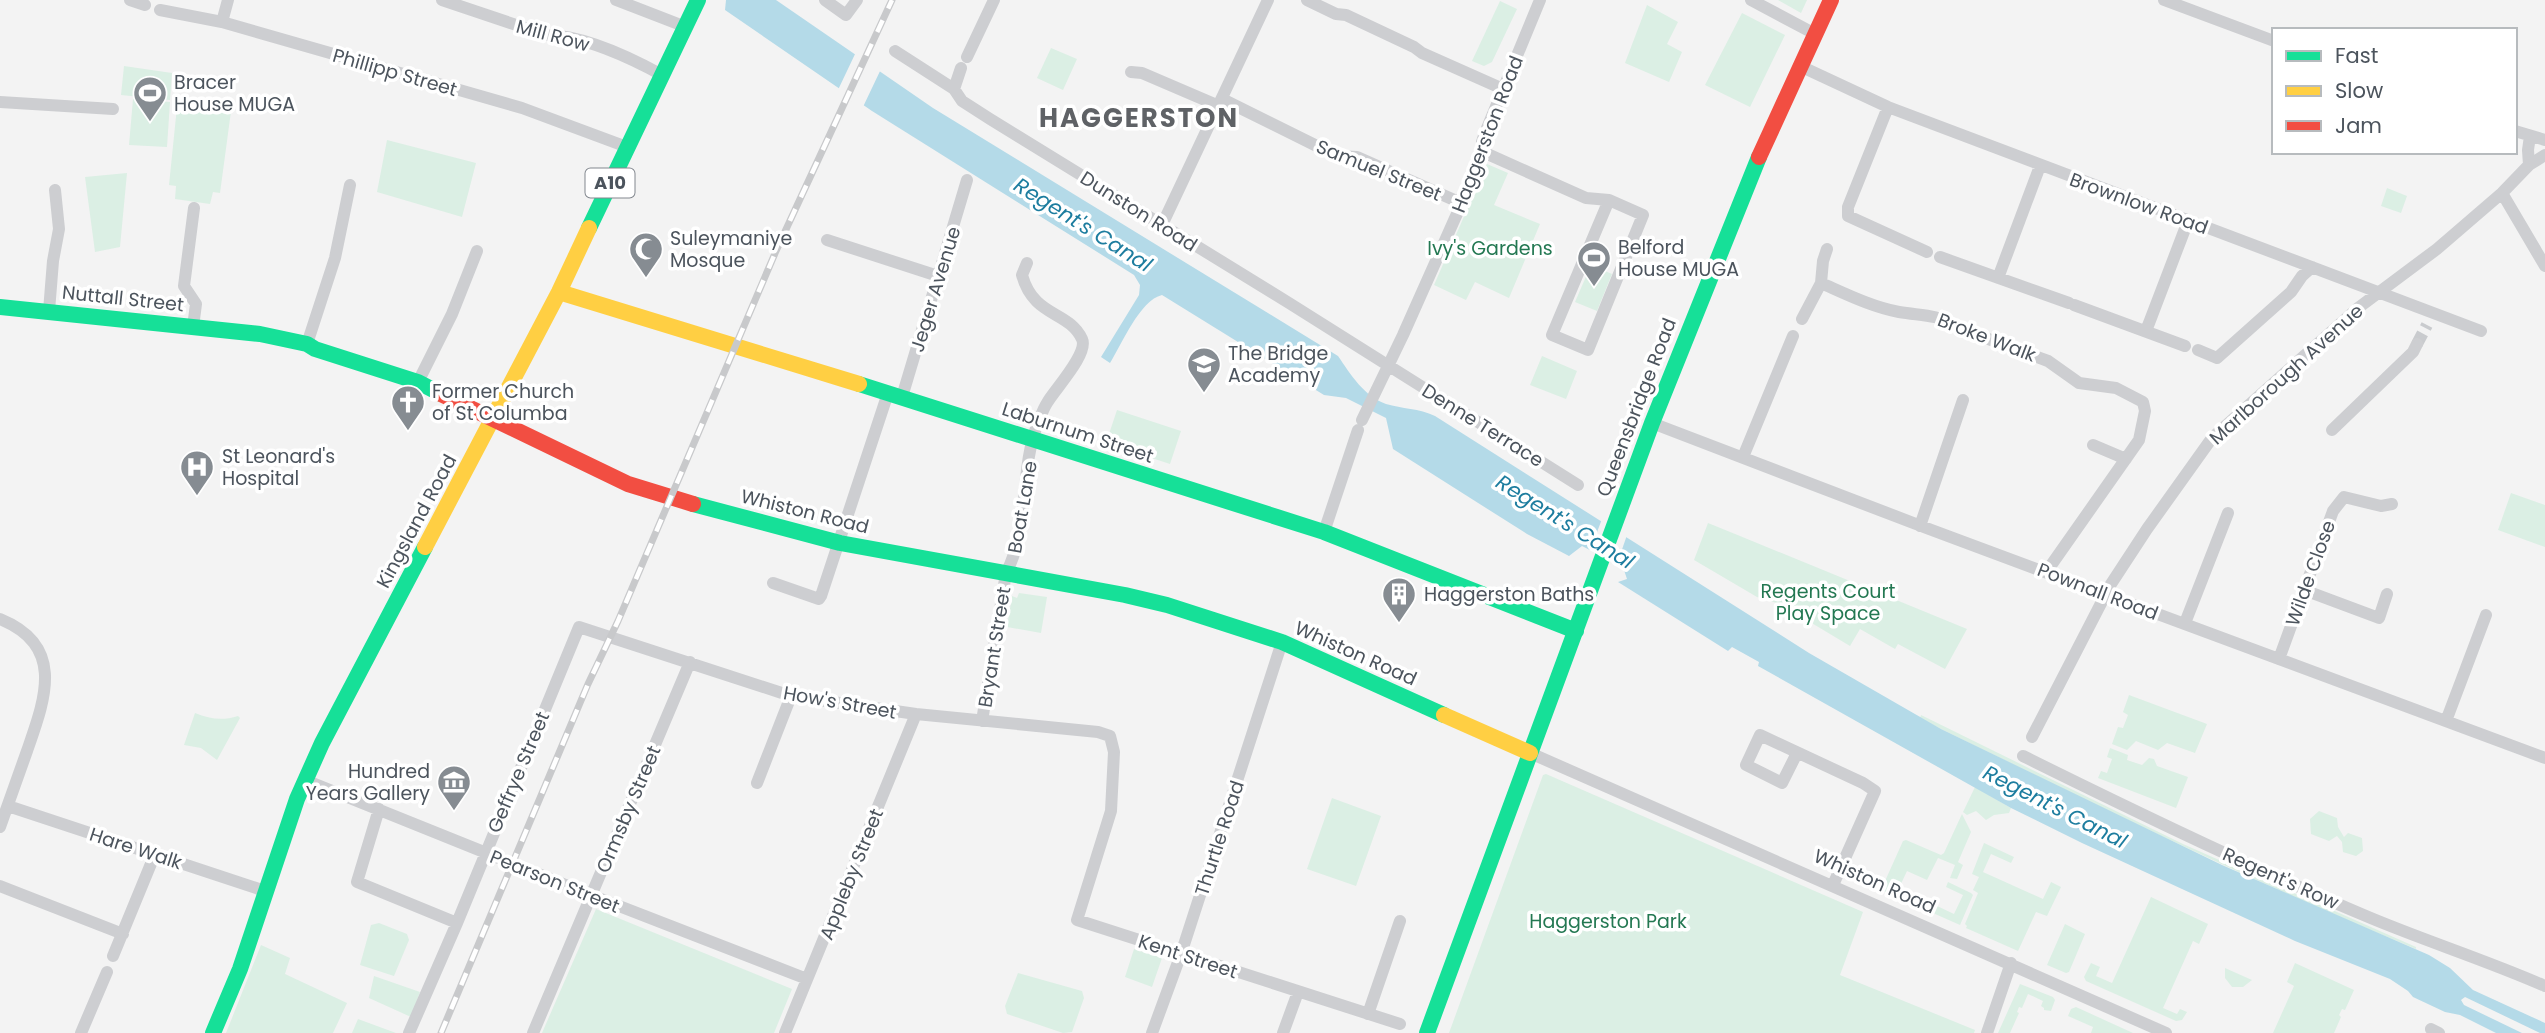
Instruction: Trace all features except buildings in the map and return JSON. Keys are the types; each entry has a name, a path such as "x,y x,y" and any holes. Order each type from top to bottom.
{"main road":[{"name":"Kingsland Road","path":"213,1033 240,969 305,780 344,700 559,292 698,0"},
{"name":"Queensbridge Road","path":"1427,1033 1652,423 1734,217 1831,0"},
{"name":"Laburnum Street","path":"559,292 895,395 1324,533 1398,559 1576,631"},
{"name":"Nuttall Street","path":"0,307 260,334 307,344 315,349 418,382 494,419"},
{"name":"Whiston Road","path":"494,419 637,488 840,543 1142,599 1282,642 1530,753"}],"street":[{"path":"130,0 145,5"},
{"path":"222,22 228,0"},
{"name":"Mill Row","path":"442,0 546,36 559,35 626,56 662,75"},
{"path":"616,0 685,27"},
{"path":"825,0 846,15 857,0"},
{"path":"954,89 994,0"},
{"path":"1162,225 1268,0"},
{"path":"1307,0 1336,14 1346,15 1503,89"},
{"name":"Haggerston Road","path":"1324,533 1360,425 1483,152 1485,133 1539,0"},
{"path":"1751,0 1815,34"},
{"path":"2164,0 2272,40"},
{"name":"Phillipp Street","path":"160,10 222,22 522,108 627,147"},
{"name":"Dunston Road","path":"895,51 954,89 962,101 1379,359 1387,367"},
{"name":"Brownlow Road","path":"1800,66 1888,107 2379,293 2429,318 2481,331"},
{"name":"Samuel Street","path":"1131,72 1220,102 1337,156 1357,157 1461,203"},
{"path":"0,102 113,109"},
{"path":"1888,107 1848,207 1848,216 1927,252"},
{"path":"2517,132 2545,141"},
{"path":"2529,165 2530,136"},
{"path":"1483,152 1586,198 1609,200 1643,215 1588,350 1552,335 1609,200"},
{"name":"Marlborough Avenue","path":"2032,737 2105,595 2147,529 2212,438 2358,308 2437,249 2502,193 2529,165 2545,155"},
{"path":"1998,278 2039,166"},
{"name":"Jeger Avenue","path":"773,583 819,599 824,591 938,276 967,180"},
{"path":"307,344 335,258 350,185"},
{"name":"Nuttall Street","path":"49,311 52,261 59,229 55,190"},
{"path":"2502,193 2545,266"},
{"name":"Nuttall Street","path":"193,327 197,304 184,286 194,208"},
{"path":"2146,331 2188,221"},
{"path":"827,240 938,276"},
{"path":"1802,319 1821,284 1827,249"},
{"path":"418,382 452,314 477,251"},
{"path":"1940,257 2217,358 2291,292 2312,267"},
{"name":"Boat Lane","path":"1006,573 1014,556 1032,439 1047,403 1080,355 1083,345 1082,339 1069,324 1033,300 1022,275 1027,263"},
{"name":"Broke Walk","path":"1821,284 1899,312 1934,316 1956,327 2049,360 2079,383 2116,388 2136,397 2143,402 2146,411 2139,440 2126,459"},
{"path":"1743,457 1793,335"},
{"path":"2332,430 2413,352 2417,344"},
{"name":"Denne Terrace","path":"1387,367 1578,485"},
{"path":"1920,526 1963,400"},
{"name":"Pownall Road","path":"1652,423 1920,526 2545,758"},
{"path":"2047,571 2126,459 2093,444"},
{"name":"Wilde Close","path":"2279,659 2333,511 2344,497 2381,506 2392,504"},
{"path":"2185,623 2228,513"},
{"name":"Bryant Street","path":"982,721 1006,573"},
{"path":"2304,590 2379,618 2387,594"},
{"path":"2446,721 2486,615"},
{"path":"0,619 17,626 30,638 42,660 46,678 43,703 0,827"},
{"name":"How's Street","path":"579,627 791,696 916,714 1098,732 1110,736 1114,752 1111,811 1077,920"},
{"name":"Geffrye Street","path":"408,1033 457,923 579,627"},
{"name":"Thurtle Road","path":"1152,1033 1181,954 1282,642"},
{"name":"Ormsby Street","path":"533,1033 690,662"},
{"path":"757,783 791,696"},
{"name":"Appleby Street","path":"785,1033 916,714"},
{"path":"1797,752 1782,783 1746,765 1760,735 1794,751 1863,783 1875,790 1833,885"},
{"name":"Whiston Road","path":"1530,753 2166,1033"},
{"name":"Regent's Row","path":"2023,756 2191,839 2280,879 2425,940 2545,986"},
{"name":"Pearson Street","path":"305,780 807,979"},
{"name":"Hare Walk","path":"5,809 265,891"},
{"path":"379,809 358,882 457,923"},
{"path":"113,956 155,855"},
{"path":"0,886 123,934"},
{"name":"Kent Street","path":"1077,920 1400,1024"},
{"path":"1368,1014 1400,921"},
{"path":"1987,1033 2011,964"},
{"path":"81,1033 107,972"},
{"path":"1283,1033 1298,992"}],"green space":[{"path":"1778,0 1807,0 1801,13"},
{"path":"1500,1 1517,9 1492,62 1484,66 1472,61"},
{"path":"1647,5 1678,22 1667,44 1682,52 1669,82 1625,63"},
{"path":"1742,13 1785,35 1750,107 1705,85"},
{"path":"1051,48 1077,59 1063,90 1037,78"},
{"path":"124,66 172,73 170,100 121,95"},
{"path":"178,97 232,104 220,193 213,192 210,204 175,199 176,186 169,185"},
{"name":"Bracer House MUGA","path":"133,99 170,102 167,147 129,145"},
{"path":"387,140 476,163 462,217 377,192"},
{"name":"Ivy's Gardens","path":"1487,164 1508,173 1494,205 1540,224 1509,298 1475,282 1466,300 1434,285"},
{"path":"127,173 120,247 95,252 85,177"},
{"path":"2387,188 2407,196 2401,213 2381,206"},
{"name":"Belford House MUGA","path":"1591,265 1612,274 1597,311 1575,302"},
{"path":"1542,356 1577,371 1566,399 1530,385"},
{"path":"1117,410 1181,431 1170,464 1106,443"},
{"path":"2511,493 2545,505 2545,547 2498,530"},
{"name":"Regents Court Play Space","path":"1708,523 1967,629 1945,669 1898,644 1895,649 1860,629 1850,646 1780,604 1757,597 1694,560"},
{"path":"1019,593 1047,597 1041,633 1007,627 1012,596 1017,598"},
{"path":"2129,695 2207,724 2195,753 2167,743 2158,750 2136,741 2127,750 2112,744 2118,727 2123,728 2128,715 2123,712"},
{"path":"195,713 216,719 240,718 217,760 201,748 184,745"},
{"path":"1921,715 2183,844 2416,949 2177,843 1941,729 1920,718"},
{"path":"2110,748 2128,755 2127,760 2142,765 2149,758 2154,759 2157,766 2188,777 2176,808 2098,778 2101,771 2107,773 2112,759 2107,757"},
{"name":"Haggerston Park","path":"1546,774 1863,912 1840,975 1975,1030 1974,1033 1449,1033 1543,775"},
{"path":"1975,787 2011,808 2009,813 1994,815 1986,820 1976,811 1967,815 1963,812"},
{"path":"1332,798 1381,816 1356,886 1307,869"},
{"path":"2319,811 2337,818 2338,827 2344,837 2348,833 2362,838 2363,851 2356,856 2343,852 2342,842 2337,836 2329,841 2311,834 2310,819"},
{"path":"1962,814 1971,832 1958,862 1963,865 1957,879 1950,878 1955,865 1938,858 1927,880 1907,871 1899,888 1954,914 1963,895 1946,887 1948,882 1971,893 1973,895 1960,925 1881,890 1903,841 1941,855"},
{"path":"1984,843 2014,857 2011,863 1991,854 1983,872 2043,899 2051,882 2061,887 2047,916 2036,912 2018,951 1966,928 1965,924 1978,893 1973,890 1979,877 1972,874"},
{"path":"2151,897 2208,924 2199,944 2193,941 2163,1008 2177,1014 2180,1009 2187,1012 2182,1020 2176,1021 2086,981 2084,977 2091,963 2100,967 2096,976 2112,983"},
{"path":"596,909 792,989 774,1033 542,1033"},
{"path":"379,923 407,934 409,940 394,976 360,965 371,925"},
{"path":"2065,924 2085,934 2069,972 2066,973 2047,965"},
{"path":"261,945 290,958 285,974 347,1003 333,1033 226,1033"},
{"path":"1134,949 1162,958 1152,987 1125,977"},
{"path":"2295,963 2354,990 2345,1010 2342,1009 2339,1015 2341,1017 2334,1033 2273,1033 2294,986 2287,982"},
{"path":"2225,968 2252,980 2243,987 2232,987 2225,978"},
{"path":"1018,973 1082,991 1084,998 1072,1032 1063,1033 1007,1014 1005,1006"},
{"path":"374,976 420,992 411,1017 369,998"},
{"path":"2020,984 2053,997 2055,1000 2051,1011 2044,1010 2041,1006 2043,1001 2028,994 2022,1008 2019,1007 2010,1033 1998,1033"},
{"path":"2076,1007 2133,1033 2091,1033 2093,1027 2068,1016 2071,1009"},
{"path":"358,1019 396,1033 352,1033"}],"water":[{"name":"Regent's Canal","path":"726,0 776,0 933,108 1338,356 1371,396 1386,404 1435,416 1809,653 1941,729 2222,865 2429,955 2450,968 2473,990 2545,1023 2545,1033 2465,997 2461,1000 2464,1005 2522,1033 2496,1033 2460,1015 2445,1012 2413,997 2390,979 2295,941 2011,808 1758,666 1759,662 1732,647 1728,651 1618,582 1627,579 1623,567 1582,546 1569,556 1527,534 1393,449 1386,418 1346,398 1324,395 1162,295 1146,305 1139,314 1110,363 1101,357 1139,295 1140,285 1134,275 872,111 725,10"}],"pier":[{"path":"856,52 881,69 862,109 837,92"},
{"path":"1602,519 1627,535 1616,567 1589,553"}],"tunnel":[{"path":"2417,344 2427,325"}],"railway":[{"path":"441,1033 588,684 618,621 776,251 892,0"}],"traffic: fast":[{"path":"589,228 698,0"},
{"path":"1427,1033 1652,423 1759,157"},
{"path":"0,307 260,334 307,344 315,349 418,382 441,394"},
{"path":"859,384 1324,532 1576,631"},
{"path":"693,504 840,543 1167,605 1282,642 1444,715"},
{"path":"213,1033 240,969 297,799 322,743 425,547"}],"traffic: slow":[{"path":"425,547 559,292 589,228"},
{"path":"559,292 859,384"},
{"path":"1444,715 1530,753"}],"traffic: jam":[{"path":"1759,157 1831,0"},
{"path":"441,394 628,484 693,504"}],"place":[{"name":"Bracer House MUGA","path":"150,123"},
{"name":"Suleymaniye Mosque","path":"646,279"},
{"name":"Belford House MUGA","path":"1594,288"},
{"name":"The Bridge Academy","path":"1204,394"},
{"name":"Former Church of St Columba","path":"408,432"},
{"name":"St Leonard's Hospital","path":"197,497"},
{"name":"Haggerston Baths","path":"1399,624"},
{"name":"Hundred Years Gallery","path":"454,812"}],"district":[{"name":"HAGGERSTON","path":"1139,118"}]}
